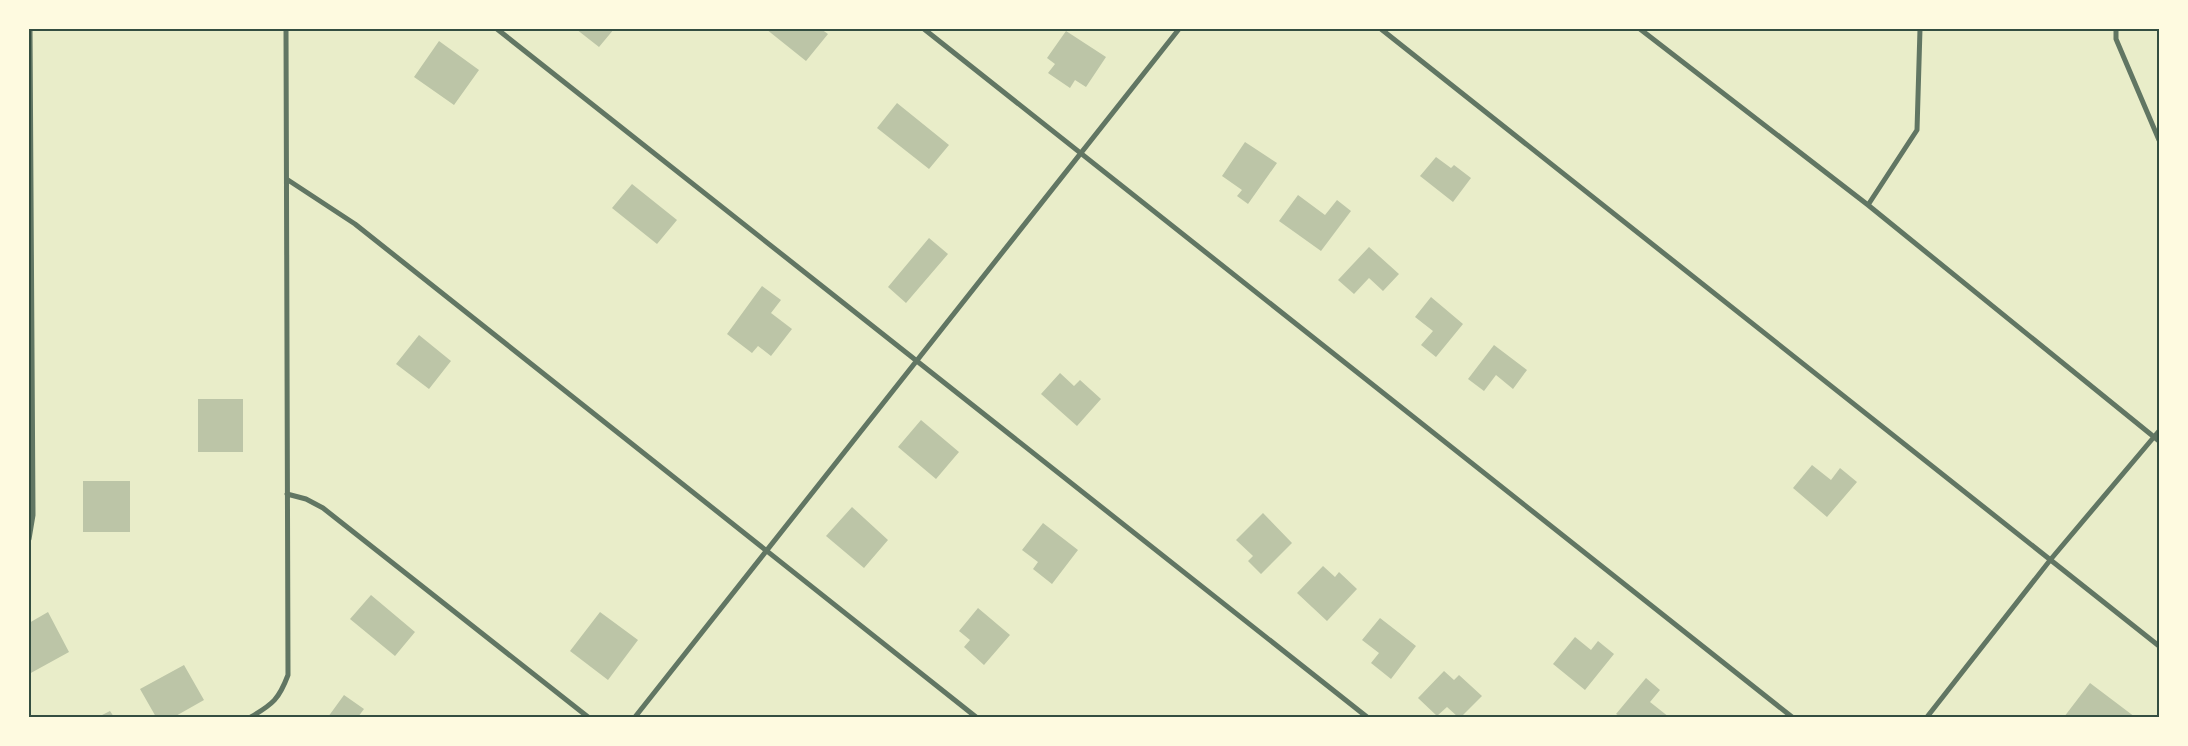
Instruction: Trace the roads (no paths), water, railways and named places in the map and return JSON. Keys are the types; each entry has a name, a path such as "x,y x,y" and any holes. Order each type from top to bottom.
{"street":[{"path":"29,539 33,515 30,29"},
{"path":"251,717 266,708 281,694 288,675 288,180 286,29"},
{"path":"497,29 1367,717"},
{"path":"924,29 1792,717"},
{"path":"635,717 1179,29"},
{"path":"1381,29 2159,646"},
{"path":"1640,29 1868,204 2157,440"},
{"path":"1868,204 1917,130 1920,29"},
{"path":"2116,29 2116,39 2159,140"},
{"path":"288,180 355,224 976,717"},
{"path":"1927,717 2051,559 2157,440 2159,431"},
{"path":"287,494 306,499 324,508 588,717"}]}
